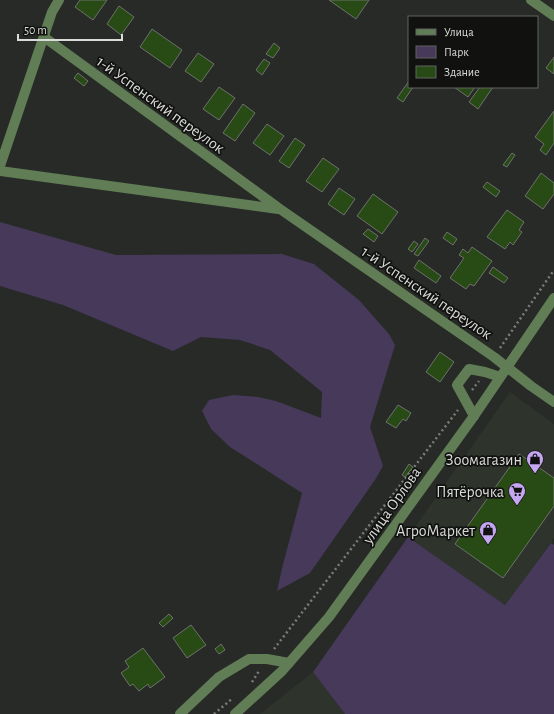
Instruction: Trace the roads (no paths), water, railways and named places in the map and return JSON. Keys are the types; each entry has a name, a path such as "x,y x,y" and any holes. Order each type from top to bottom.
{"street":[{"path":"0,166 52,12 59,0"},
{"path":"531,0 554,16"},
{"name":"1-й Успенский переулок","path":"44,37 280,209 494,357 554,402"},
{"name":"1-й Успенский переулок","path":"0,171 280,209"},
{"name":"улица Орлова","path":"235,714 282,671 329,617 474,416 554,298"},
{"path":"474,416 457,385 469,369 500,377"},
{"path":"180,714 219,677 249,659 267,658 289,663"}],"place":[{"name":"Зоомагазин","path":"535,474"},
{"name":"Пятёрочка","path":"517,506"},
{"name":"АгроМаркет","path":"488,545"}]}
